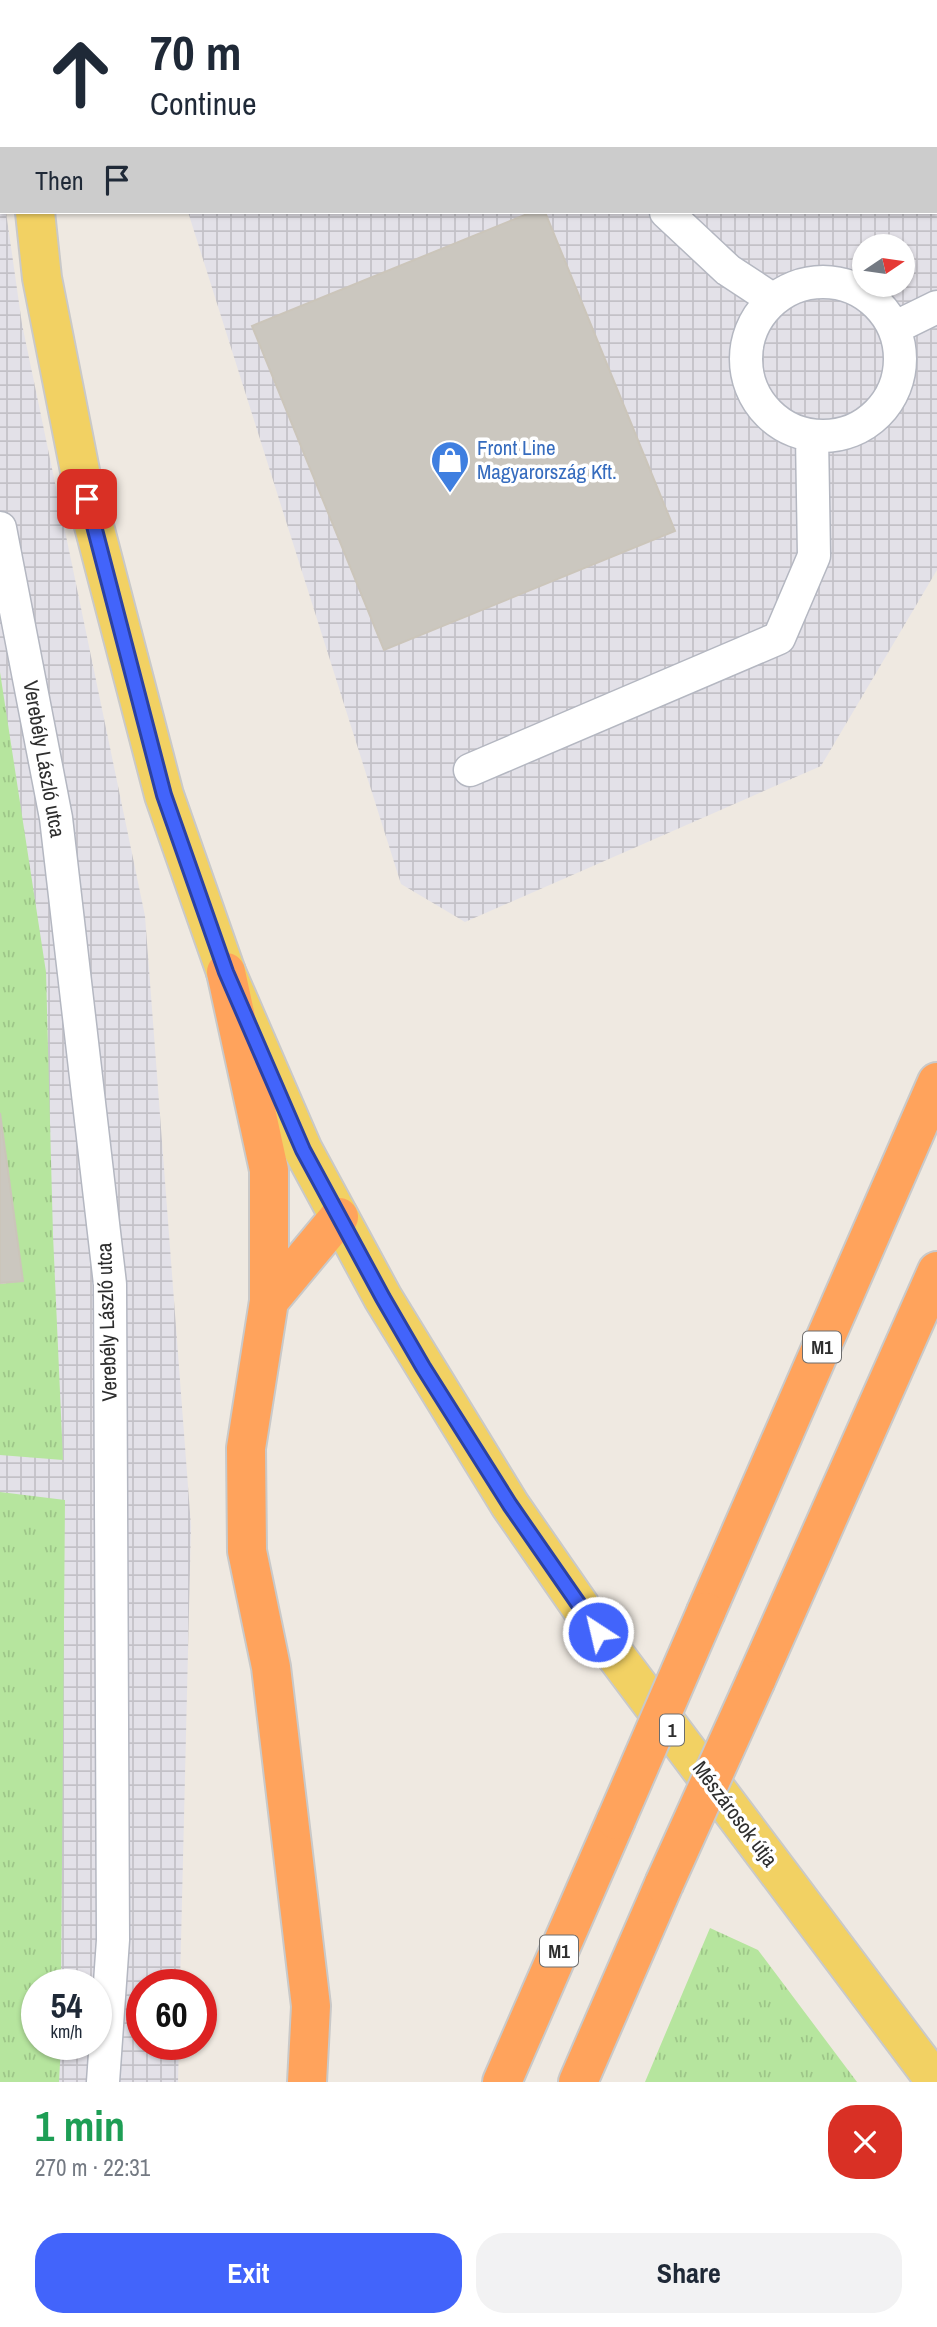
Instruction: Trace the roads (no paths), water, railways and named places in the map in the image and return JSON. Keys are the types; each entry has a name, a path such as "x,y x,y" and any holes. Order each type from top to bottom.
{"highway":[{"path":"226,972 269,1170 269,1301 246,1448 247,1551 271,1667 311,2006 307,2082"},
{"name":"M1","path":"502,2082 937,1082"},
{"path":"269,1301 339,1217"},
{"path":"578,2082 937,1271"}],"main road":[{"name":"1","path":"35,214 42,278 81,476 164,795 226,972 303,1150 339,1217"},
{"name":"Mészárosok útja","path":"339,1217 423,1367 510,1505 598,1632 936,2082"}],"street":[{"path":"668,214 728,270 772,299"},
{"path":"821,281 848,285 879,305 894,328 900,355 898,382 883,408 863,426 839,436 812,436 787,429 765,412 746,376 745,349 754,321 772,299 794,286 821,281"},
{"path":"894,328 937,307"},
{"path":"470,770 779,638 814,556 812,436"},
{"name":"Verebély László utca","path":"0,528 56,818 110,1284 113,1940 103,2082"}],"place":[{"name":"Front Line Magyarország Kft.","path":"450,494"}]}
